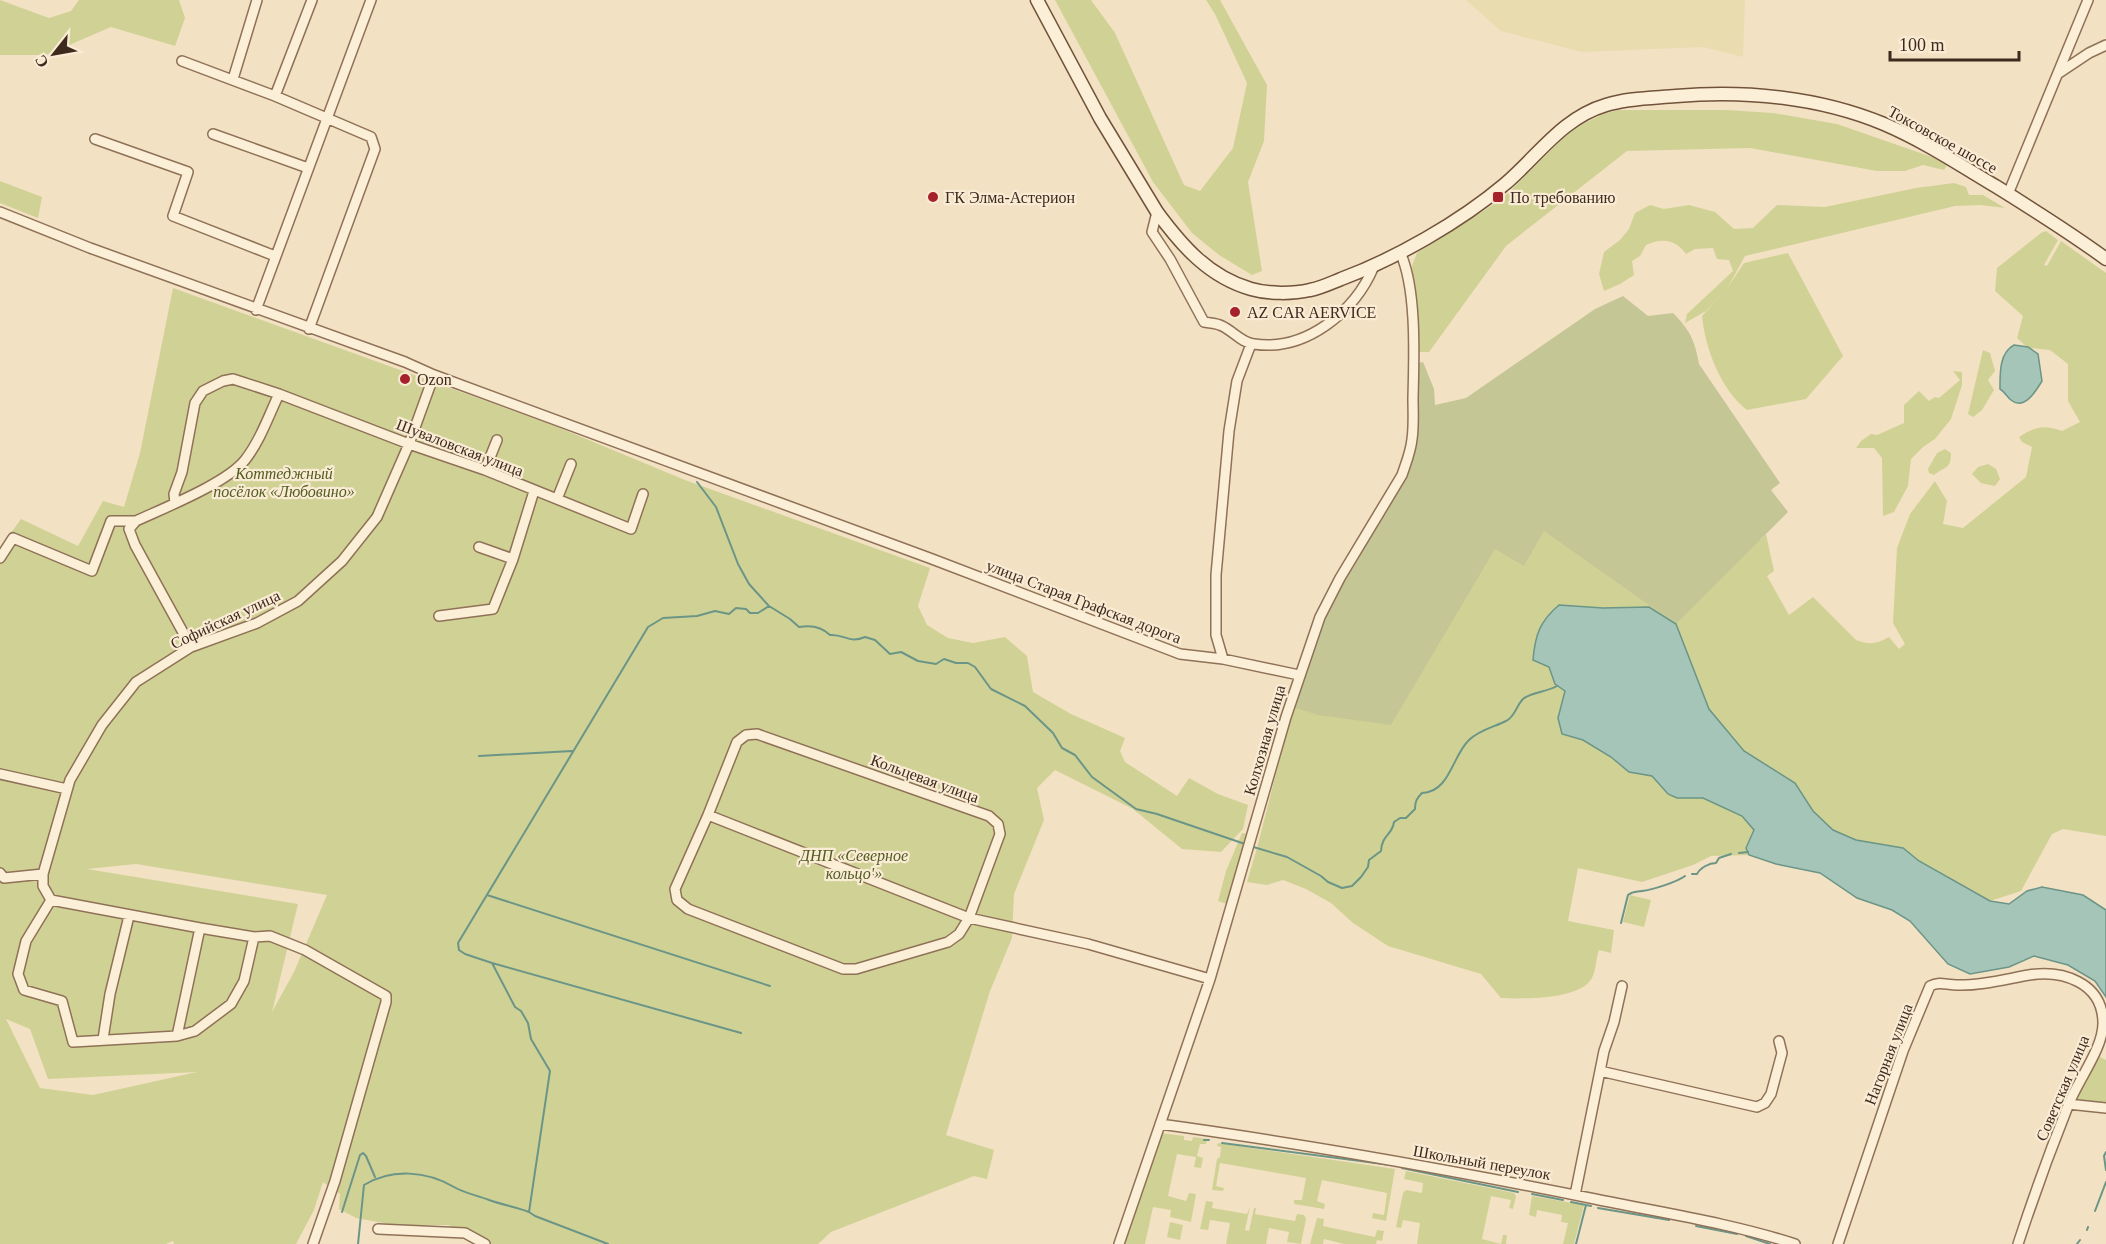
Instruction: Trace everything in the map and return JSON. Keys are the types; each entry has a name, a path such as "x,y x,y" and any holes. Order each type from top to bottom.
{"main road":[{"name":"Токсовское шоссе","path":"1036,0 1100,118 1157,212 1188,251 1208,269 1227,280 1253,290 1281,293 1311,290 1374,266 1452,221 1503,185 1569,123 1587,112 1608,104 1709,94 1763,96 1810,102 1881,123 1906,134 2008,194 2106,259"}],"street":[{"path":"232,80 257,0"},
{"path":"275,96 312,0"},
{"path":"256,310 371,0"},
{"path":"2008,194 2088,0"},
{"path":"2059,73 2089,53 2106,45"},
{"path":"182,61 275,96 371,137 375,149 309,329"},
{"path":"213,134 308,168"},
{"path":"95,139 188,172 173,216 275,256"},
{"name":"улица Старая Графская дорога","path":"0,212 90,248 256,310 405,362 434,375 1180,654 1223,659 1299,675"},
{"path":"1157,212 1152,232 1170,259 1204,322 1221,326 1251,344 1278,346 1304,339 1330,322 1361,292 1374,266"},
{"name":"Колхозная улица","path":"1119,1244 1210,979 1299,675 1320,617 1346,568 1402,475 1413,439 1414,363 1410,286 1407,267 1400,252"},
{"path":"1223,659 1216,635 1216,575 1229,431 1237,381 1251,344"},
{"name":"Софийская улица","path":"43,874 70,780 102,725 136,682 191,647 256,623 298,601 342,561 373,524 408,444 434,375"},
{"name":"Шуваловская улица","path":"175,503 174,494 182,472 195,403 203,391 223,381 233,379 485,470 631,529 642,494"},
{"path":"191,647 135,545 129,529 136,521 217,482 239,467 253,448 279,394"},
{"path":"485,470 497,440"},
{"path":"557,500 571,464"},
{"path":"439,616 493,609 513,559 534,491"},
{"path":"0,558 13,538 92,571 111,521 136,521"},
{"path":"479,547 513,559"},
{"name":"Кольцевая улица","path":"757,734 989,816 998,824 1000,834 969,918 959,934 948,942 856,969 843,969 688,909 677,900 675,889 737,742 746,735 757,734"},
{"path":"0,774 67,789"},
{"path":"708,815 969,918 1088,944 1210,979"},
{"path":"0,873 4,878 43,874 43,886 51,900 254,937 270,936 305,950 386,996 387,1002 335,1181 313,1244"},
{"path":"51,900 26,941 18,974 24,990 62,1000 72,1042 177,1036 195,1031 231,1004 244,981 254,937"},
{"path":"104,1039 110,994 129,916"},
{"path":"177,1036 200,928"},
{"name":"Советская улица","path":"2018,1244 2068,1104 2098,1044 2103,1025 2102,1013 2094,994 2077,981 2063,975 2046,972"},
{"name":"Нагорная улица","path":"1838,1244 1903,1051 1930,986 1937,983 1967,985 2046,972"},
{"path":"1575,1195 1604,1051 1614,1022 1622,986"},
{"path":"1600,1071 1756,1107 1765,1103 1771,1094 1782,1053 1779,1041"},
{"path":"2068,1104 2106,1108"},
{"name":"Школьный переулок","path":"1160,1124 1270,1140 1575,1195 1743,1228 1796,1244"},
{"path":"378,1229 465,1233 485,1244"}],"shaded area":[{"path":"1466,0 1745,0 1743,57 1703,47 1582,52 1501,31"},
{"path":"2014,345 2028,347 2038,354 2042,381 2029,398 2020,403 2011,400 2000,389 2003,358"},
{"path":"1559,605 1603,608 1649,607 1676,624 1709,709 1744,751 1795,783 1813,811 1833,830 1856,840 1903,848 1919,861 1990,901 2009,904 2027,891 2042,887 2083,895 2106,910 2106,997 2095,981 2068,965 2034,956 2009,967 1970,974 1948,964 1910,921 1892,910 1857,898 1820,873 1776,864 1749,855 1746,848 1754,830 1742,816 1703,798 1677,798 1668,794 1652,776 1629,772 1611,757 1583,740 1562,734 1558,718 1565,691 1555,684 1549,667 1533,660 1540,629 1547,617"}],"green space":[{"path":"0,0 49,18 71,11 79,0 179,0 185,18 175,46 111,27 46,55 0,55"},
{"path":"1055,0 1091,0 1115,33 1184,185 1200,191 1233,148 1247,83 1215,14 1206,0 1220,0 1267,85 1264,141 1248,182 1262,271 1252,275 1219,255 1192,233 1153,182"},
{"path":"1618,110 1727,110 1773,113 1837,124 1932,157 1947,165 1944,170 1923,165 1905,171 1877,171 1750,148 1627,151 1506,246 1429,352 1417,352 1412,266 1417,253 1502,199 1571,130 1603,114"},
{"path":"0,181 42,197 38,218 0,203"},
{"path":"1954,183 1966,187 1969,195 1983,195 2005,208 1980,205 1955,206 1745,256 1728,287 1744,263 1788,253 1843,356 1806,399 1747,410 1729,391 1711,355 1702,316 1723,293 1706,311 1685,323 1687,314 1733,271 1729,260 1717,259 1713,248 1695,249 1686,254 1673,243 1657,241 1646,245 1640,256 1632,261 1634,275 1620,284 1604,291 1599,274 1604,252 1620,240 1629,229 1635,213 1650,205 1664,209 1689,205 1715,212 1734,229 1753,228 1777,205 1825,207 1916,188"},
{"path":"2046,231 2058,240 2044,265 2047,266 2061,241 2106,273 2106,836 2063,829 2052,834 2021,891 1990,901 1919,861 1903,848 1856,840 1833,830 1813,811 1795,783 1744,751 1709,709 1652,776 1668,794 1677,798 1703,798 1742,816 1754,830 1746,848 1749,855 1711,856 1693,865 1642,882 1578,868 1568,921 1614,930 1611,953 1599,950 1592,978 1576,991 1550,997 1501,998 1481,974 1388,946 1353,923 1331,903 1306,889 1283,880 1267,885 1247,882 1293,707 1409,471 1414,452 1760,540 1766,534 1774,571 1767,576 1789,615 1813,597 1856,640 1873,643 1889,637 1899,649 1905,644 1893,623 1897,548 1910,514 1935,481 1947,501 1943,524 1963,528 2026,477 2032,447 2022,442 2019,437 2039,428 2062,431 2080,422 2068,401 2068,364 2050,350 2028,348 2017,338 2023,316 1995,291 1997,268"},
{"path":"173,288 555,426 685,480 930,568 918,606 927,625 948,638 973,643 1005,637 1027,656 1033,692 1071,714 1125,738 1120,751 1125,762 1177,796 1189,778 1218,794 1248,805 1243,829 1221,852 1182,849 1133,809 1055,770 1037,788 1044,820 1014,894 1012,938 990,991 946,1135 994,1150 987,1179 974,1176 831,1232 818,1244 492,1244 448,1225 395,1225 356,1218 339,1209 340,1194 323,1182 314,1210 296,1244 174,1244 173,1241 166,1244 0,1244 0,548 21,519 78,546 103,501 124,507 140,453","holes":["136,864 327,895 294,972 272,1012 298,904 87,869","6,1019 30,1029 48,1079 197,1072 93,1095 40,1088"]},
{"path":"1623,296 1648,316 1673,313 1684,325 1696,349 1699,364 1780,483 1771,490 1788,512 1676,624 1544,531 1524,566 1495,549 1391,725 1318,715 1293,707 1323,620 1344,577 1409,471 1418,439 1418,363 1423,362 1434,389 1435,405 1466,398 1595,309"},
{"path":"1983,350 1990,353 1995,371 1988,380 1994,390 1982,410 1973,417 1968,414"},
{"path":"1953,371 1962,372 1962,385 1951,419 1935,439 1911,459 1908,486 1894,512 1883,516 1882,458 1874,448 1856,448 1871,434 1877,435 1904,423 1904,405 1919,391 1929,401 1935,397 1939,398 1960,380"},
{"path":"1945,449 1951,453 1949,465 1934,475 1929,473 1928,469 1937,453"},
{"path":"1988,464 1996,469 2000,479 1995,486 1981,483 1972,474 1978,467"},
{"path":"1242,833 1250,834 1227,904 1218,901 1226,871"},
{"path":"1630,895 1651,900 1644,927 1623,922"},
{"path":"2096,1055 2106,1060 2106,1105 2076,1099"},
{"path":"1161,1133 1184,1136 1184,1140 1192,1141 1193,1137 1207,1139 1206,1144 1200,1144 1197,1156 1203,1158 1201,1168 1194,1167 1196,1157 1177,1154 1168,1196 1186,1201 1189,1193 1196,1194 1191,1222 1170,1217 1171,1210 1153,1207 1145,1244 1123,1244"},
{"path":"1218,1143 1395,1169 1386,1221 1372,1218 1373,1213 1384,1215 1387,1193 1322,1180 1317,1201 1325,1204 1324,1209 1294,1204 1294,1200 1302,1200 1306,1178 1220,1163 1216,1186 1224,1188 1223,1191 1212,1190 1217,1159 1220,1157 1221,1147 1217,1146"},
{"path":"1406,1171 1514,1193 1516,1196 1513,1209 1509,1208 1511,1200 1491,1196 1482,1239 1501,1244 1417,1244 1420,1223 1403,1220 1401,1228 1396,1227 1403,1193 1406,1190 1422,1193 1423,1183 1404,1179"},
{"path":"1532,1196 1584,1205 1574,1244 1563,1244 1568,1223 1561,1222 1562,1215 1537,1210 1536,1217 1529,1215"},
{"path":"1206,1201 1213,1202 1212,1208 1247,1214 1250,1207 1245,1230 1249,1231 1254,1208 1256,1208 1255,1214 1295,1221 1297,1214 1304,1215 1306,1219 1301,1244 1287,1242 1289,1232 1269,1228 1266,1244 1226,1244 1230,1223 1210,1220 1208,1230 1200,1229"},
{"path":"1317,1218 1324,1219 1323,1226 1375,1237 1377,1230 1384,1231 1382,1241 1377,1240 1376,1244 1344,1244 1324,1239 1323,1244 1310,1244"},
{"path":"1170,1222 1183,1225 1180,1240 1167,1237"},
{"path":"1503,1235 1507,1235 1506,1244 1501,1244"}],"waterway":[{"path":"697,482 716,507 738,564 749,584 768,605"},
{"path":"741,1033 492,963 459,950 458,943 648,627 663,618 697,616 715,611 729,614 736,608 758,613 769,606 799,627 816,627 830,635 855,640 865,637 875,640 890,654 901,652 918,661 936,664 944,659 956,663 968,663 975,667 991,689 1025,706 1053,733 1062,748 1075,755 1092,777 1136,809 1245,844"},
{"path":"1250,846 1287,857 1342,888 1352,886 1368,867 1369,860 1381,851 1383,841 1394,822 1400,818 1406,818 1415,809 1415,804 1422,793 1439,787 1469,740 1482,731 1509,719 1526,697 1557,686"},
{"path":"479,756 572,751"},
{"path":"1739,853 1748,852"},
{"path":"1692,874 1697,874 1705,866 1716,863 1719,858 1731,854"},
{"path":"1621,923 1628,895 1664,885 1685,876"},
{"path":"487,895 770,986"},
{"path":"492,963 515,1007 521,1011 528,1023 531,1039 550,1071 529,1212 608,1244"},
{"path":"1204,1140 1209,1140"},
{"path":"1222,1143 1391,1165"},
{"path":"2106,1152 2104,1156 2106,1170"},
{"path":"342,1212 360,1155 363,1153 375,1177"},
{"path":"1402,1168 1518,1192"},
{"path":"358,1244 364,1185 386,1176 421,1175 444,1182 467,1193 529,1212"},
{"path":"2095,1211 2106,1182"},
{"path":"1532,1194 1563,1200"},
{"path":"1571,1202 1591,1206"},
{"path":"1576,1244 1586,1205"},
{"path":"1598,1208 1669,1220"},
{"path":"1696,1226 1737,1234"},
{"path":"1746,1236 1770,1244"},
{"path":"2077,1244 2080,1240"}],"place":[{"name":"ГК Элма-Астерион","path":"933,197"},
{"name":"По требованию","path":"1498,197"},
{"name":"AZ CAR AERVICE","path":"1235,312"},
{"name":"Ozon","path":"405,379"}],"park label":[{"name":"Коттеджный посёлок «Любовино»","path":"284,482"},
{"name":"ДНП «Северное кольцо'»","path":"854,864"}]}
